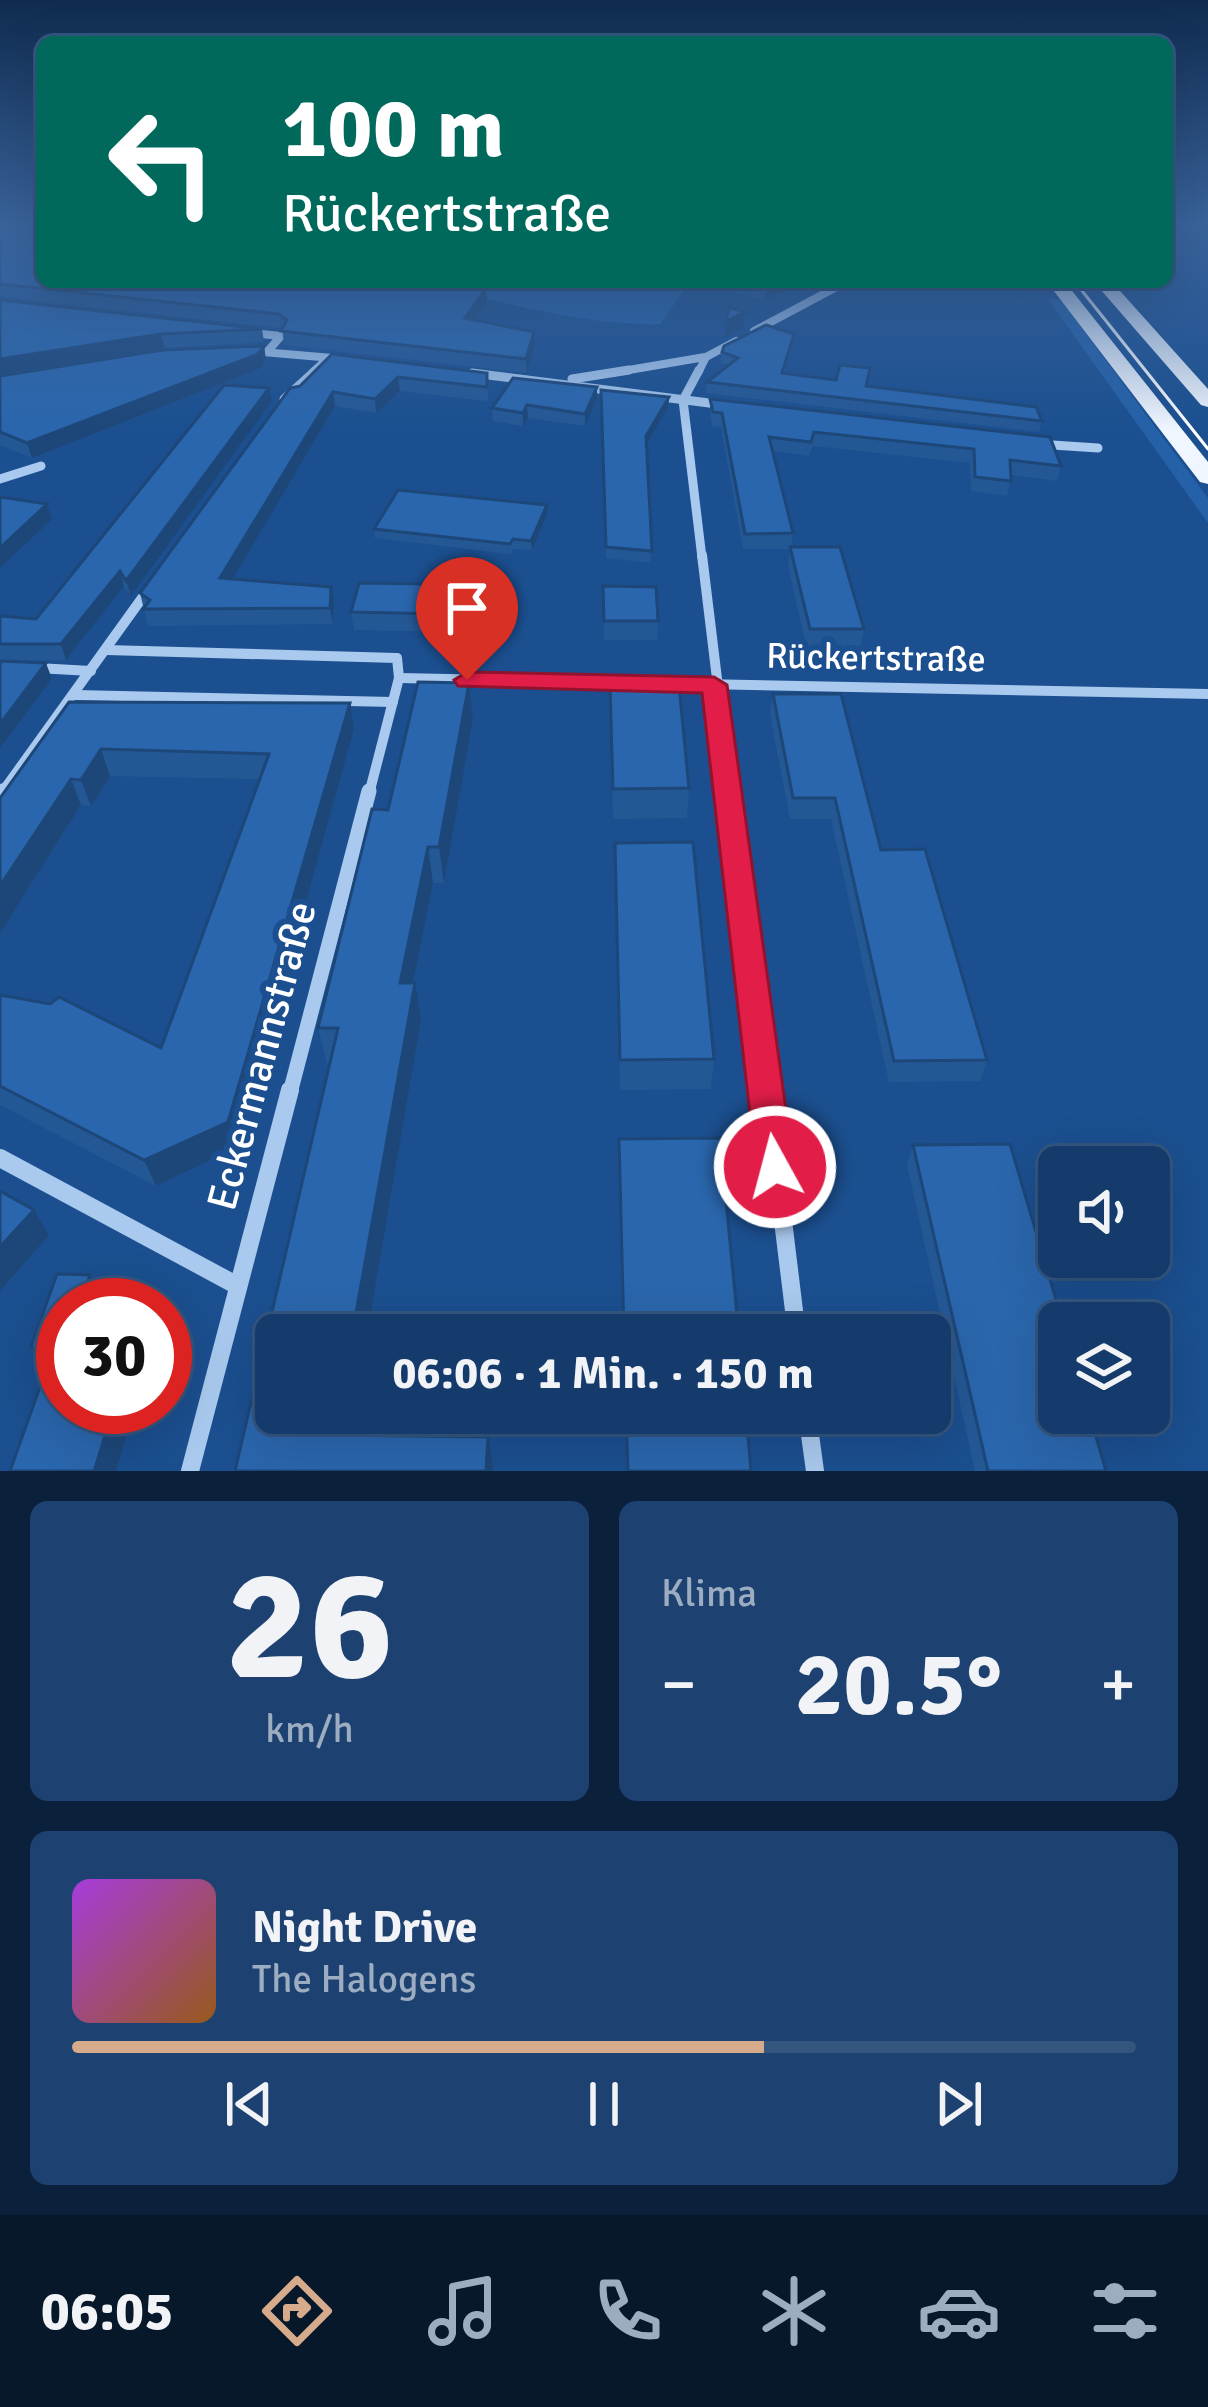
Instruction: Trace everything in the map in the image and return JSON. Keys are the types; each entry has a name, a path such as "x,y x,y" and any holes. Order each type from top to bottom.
{"main road":[{"path":"1066,294 1196,448 1208,477"},
{"path":"1114,294 1208,401"}],"street":[{"path":"547,381 706,357 823,294"},
{"path":"236,331 281,336 267,352"},
{"path":"232,351 348,359"},
{"path":"706,357 683,400 714,685 794,1314"},
{"path":"278,407 316,365 330,359"},
{"path":"458,371 731,406"},
{"path":"1016,442 1098,448"},
{"path":"0,479 41,466"},
{"path":"0,795 159,575"},
{"name":"Eckermannstraße","path":"106,650 397,658 399,678 393,702 190,1471"},
{"path":"23,668 91,671"},
{"name":"Rückertstraße","path":"399,678 1208,694"},
{"path":"75,695 393,702"},
{"path":"0,1158 238,1286"},
{"path":"810,1434 814,1471"}],"shaded area":[{"path":"458,294 682,294 660,324 559,315"},
{"path":"1047,298 1060,299 1208,498 1208,523"}],"building":[{"path":"90,294 482,294 465,318 534,332 526,359 281,331 287,320 279,314"},
{"path":"0,300 262,329 161,334 0,359"},
{"path":"729,307 745,312 726,321"},
{"path":"766,325 794,334 782,373 836,380 840,365 870,368 866,386 1036,407 1042,421 707,382 738,358 722,352 724,346"},
{"path":"264,346 258,354 27,443 0,432 0,376 163,350"},
{"path":"332,354 487,373 487,387 398,377 375,399 333,392 220,578 331,587 330,608 143,609 150,600 140,593 290,388 300,386"},
{"path":"513,378 597,387 585,414 527,405 523,413 492,408"},
{"path":"224,385 269,388 126,581 120,571 61,644 0,644 0,616 36,619"},
{"path":"601,390 669,397 646,436 652,551 606,547"},
{"path":"710,399 1050,437 1061,466 1010,460 1011,481 975,477 974,449 814,432 811,442 769,437 793,533 745,534 722,413 713,412"},
{"path":"398,490 547,505 531,541 513,539 510,544 374,529"},
{"path":"0,497 47,504 0,548"},
{"path":"790,547 840,547 864,629 810,629"},
{"path":"359,583 497,585 494,615 351,612"},
{"path":"603,586 656,587 658,621 604,621"},
{"path":"0,661 46,663 0,724"},
{"path":"418,682 469,683 439,847 428,847 400,983 415,983 356,1314 272,1314 338,1028 318,1028 372,809 388,810"},
{"path":"610,686 679,686 689,788 613,789"},
{"path":"773,694 841,694 881,850 925,849 987,1060 894,1061 835,798 793,798"},
{"path":"69,702 350,703 228,1122 144,1160 0,1086 0,995 50,1004 59,997 161,1048 269,754 101,749 81,780 71,779 0,886 0,798"},
{"path":"693,842 714,1059 620,1060 615,843"},
{"path":"720,1138 737,1314 623,1314 619,1139"},
{"path":"1010,1144 1038,1239 1038,1278 1050,1278 1057,1302 1038,1302 1038,1434 1095,1434 1106,1471 988,1471 913,1145"},
{"path":"0,1191 34,1210 0,1247"},
{"path":"57,1274 90,1275 89,1278 56,1278"},
{"path":"255,1385 255,1434 488,1437 486,1471 235,1471"},
{"path":"36,1398 36,1434 106,1434 94,1471 10,1471"},
{"path":"627,1434 748,1434 751,1471 628,1471"}],"tram line":[{"path":"1084,294 1208,449"}],"route":[{"path":"467,680 714,685 775,1167"}]}
